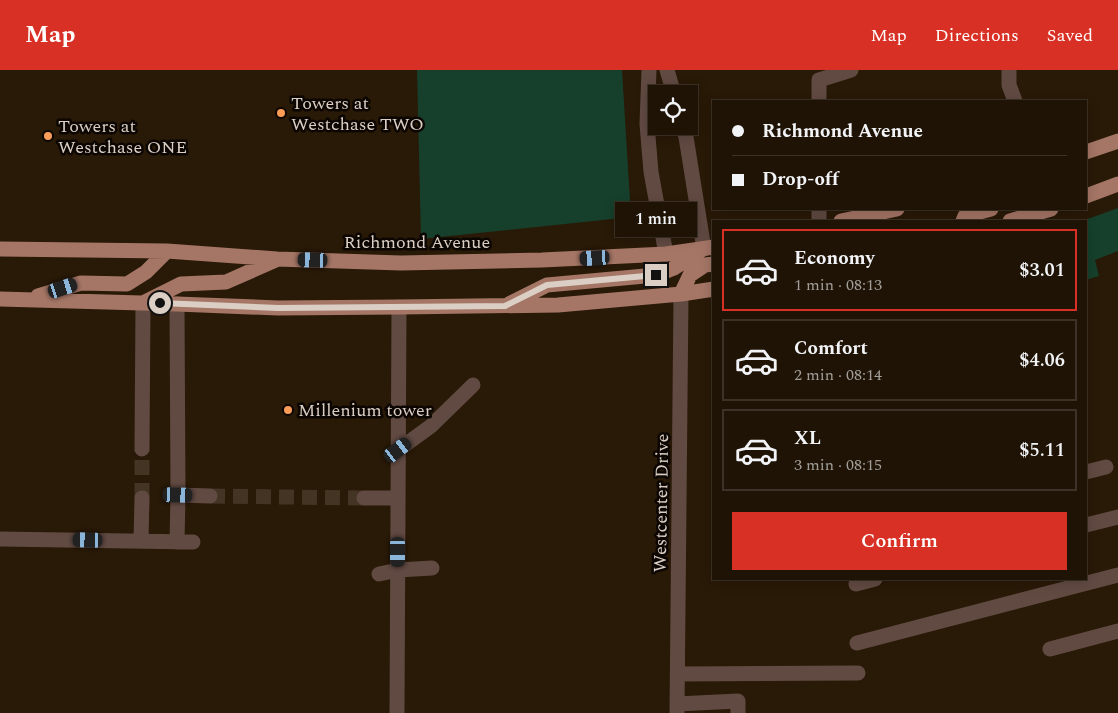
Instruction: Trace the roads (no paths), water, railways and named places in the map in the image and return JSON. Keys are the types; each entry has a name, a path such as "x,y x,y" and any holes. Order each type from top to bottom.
{"main road":[{"path":"1087,152 1118,141"},
{"path":"1087,196 1118,184"},
{"path":"846,220 892,210"},
{"path":"963,220 965,216 987,210"},
{"path":"1013,220 1048,210"},
{"name":"Richmond Avenue","path":"0,248 167,251 277,259 401,263 542,260 666,254 709,248"},
{"path":"505,306 547,285 656,275 674,268 709,248"},
{"path":"27,300 81,283 127,284 146,272 167,251"},
{"path":"143,303 181,284 226,282 277,259"},
{"path":"681,294 690,274 705,265 712,264"},
{"path":"0,299 278,308 505,306 558,305 681,294 712,289"}],"street":[{"path":"649,70 647,124 651,172 666,254"},
{"path":"667,70 671,85"},
{"path":"819,100 819,80 851,70"},
{"path":"1009,70 1010,85 1015,100"},
{"path":"685,135 709,248"},
{"name":"Westcenter Drive","path":"677,709 681,294"},
{"path":"142,449 143,303"},
{"path":"177,304 177,542"},
{"path":"397,713 399,307"},
{"path":"398,450 431,426 473,385"},
{"path":"1087,472 1106,467"},
{"path":"178,495 210,496"},
{"path":"141,541 142,498"},
{"path":"364,498 398,498"},
{"path":"1087,525 1118,517"},
{"path":"0,539 193,542"},
{"path":"379,574 398,570 432,568"},
{"path":"857,643 1118,575"},
{"path":"856,584 871,580"},
{"path":"1050,649 1118,631"},
{"path":"678,674 858,673"},
{"path":"677,709 738,701 738,713"}],"tunnel":[{"path":"142,449 142,498"},
{"path":"210,496 364,498"}],"place":[{"name":"Towers at Westchase TWO","path":"281,113"},
{"name":"Towers at Westchase ONE","path":"48,136"},
{"name":"Millenium tower","path":"288,410"}]}
